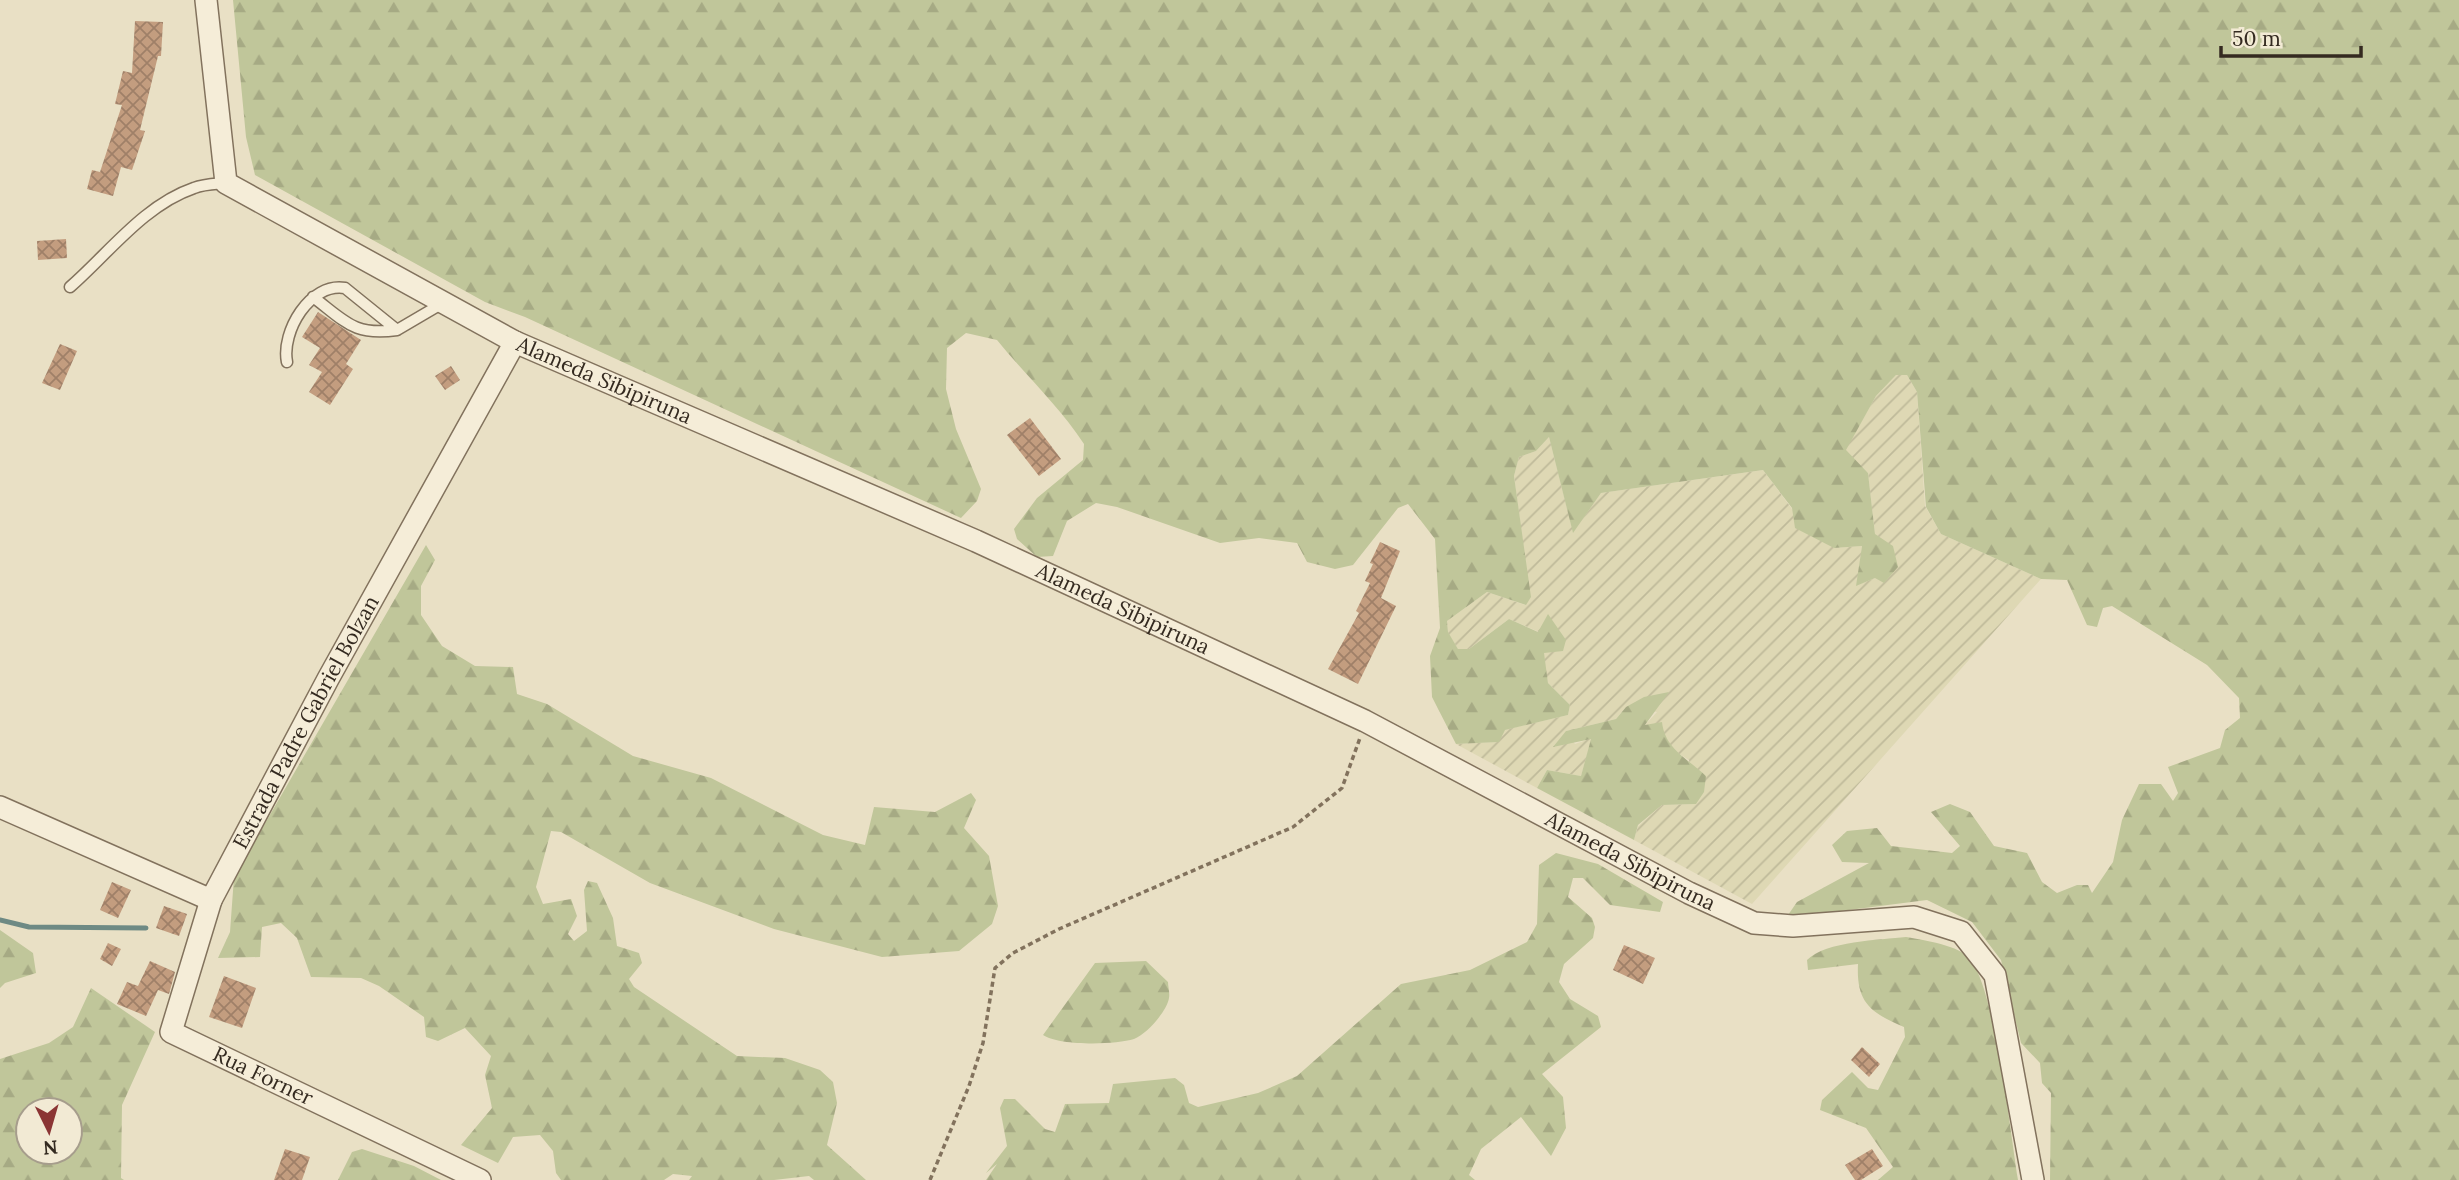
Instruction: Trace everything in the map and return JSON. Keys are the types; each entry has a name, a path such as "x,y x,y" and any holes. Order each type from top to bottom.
{"street":[{"path":"206,0 226,183"},
{"name":"Alameda Sibipiruna","path":"226,183 515,342 976,541 1365,721 1689,893 1754,923 1793,926 1913,917 1961,932 1995,975 2033,1180"},
{"name":"Estrada Padre Gabriel Bolzan","path":"211,900 328,678 515,342"},
{"path":"0,807 211,900"},
{"name":"Rua Forner","path":"211,900 171,1032 480,1180"}],"lane":[{"path":"70,287 130,230 175,197 195,187 226,183"},
{"path":"287,362 284,349 287,339 313,297 335,286 345,288 397,330"},
{"path":"313,297 354,328 367,333 397,330 445,302"}],"path":[{"path":"930,1180 969,1086 983,1043 995,968 1013,953 1059,929 1293,827 1342,788 1365,721"}],"shaded area":[{"path":"1896,375 1907,375 1917,392 1925,506 1941,534 2041,579 1752,904 1634,840 1638,826 1662,805 1696,804 1689,760 1673,750 1664,736 1644,726 1657,712 1626,707 1616,719 1566,731 1575,744 1592,738 1581,776 1547,770 1537,788 1456,744 1498,742 1504,730 1568,715 1570,705 1548,683 1539,632 1509,619 1469,649 1458,649 1448,633 1447,621 1487,592 1525,605 1530,597 1514,476 1519,457 1536,451 1549,437 1573,532 1601,493 1763,470 1792,509 1834,548 1862,546 1857,585 1875,578 1875,534 1868,473 1845,450 1876,396"}],"green space":[{"path":"233,0 2459,0 2459,1180 2050,1180 2051,1093 2042,1083 2040,1063 2021,1043 2001,960 1972,922 1927,900 1786,918 1797,902 1869,863 1842,862 1832,845 1847,831 1877,828 1891,846 1952,853 1960,846 1931,812 1950,804 1970,812 1994,846 2027,853 2042,882 2057,893 2077,885 2088,885 2092,893 2113,862 2122,820 2139,784 2161,784 2173,801 2178,793 2168,767 2220,748 2225,730 2240,718 2239,698 2207,665 2112,606 2103,608 2097,627 2087,625 2067,580 2041,579 1941,534 1926,507 1917,392 1907,375 1896,375 1876,396 1846,450 1868,473 1875,534 1893,546 1898,567 1884,583 1875,578 1856,586 1862,546 1834,548 1795,528 1792,508 1763,470 1601,493 1573,533 1549,437 1536,451 1519,457 1514,476 1531,597 1526,605 1487,592 1447,621 1448,632 1458,649 1469,649 1509,619 1538,632 1548,614 1566,640 1563,651 1544,653 1548,683 1570,705 1568,715 1505,730 1499,742 1456,744 1432,697 1430,656 1440,628 1435,539 1408,504 1398,508 1353,565 1335,569 1307,562 1297,543 1259,538 1220,543 1117,507 1096,503 1067,521 1053,556 1037,557 1017,539 1014,529 1037,498 1083,460 1084,444 997,340 966,333 947,348 946,389 956,429 981,489 977,501 961,518 525,317 485,302 255,175 246,137"},
{"path":"426,545 435,560 421,586 421,615 442,646 475,666 513,667 517,694 547,704 633,756 711,778 823,835 865,845 874,807 935,812 971,793 976,800 964,828 989,856 998,906 992,924 959,951 882,957 774,929 650,883 561,832 551,831 536,887 543,904 571,899 577,916 568,934 574,941 587,931 584,890 588,881 597,883 613,918 617,946 639,953 642,963 629,979 634,987 737,1056 785,1058 820,1070 833,1082 837,1103 827,1145 866,1180 814,1180 809,1176 774,1180 689,1180 692,1176 673,1174 664,1180 561,1180 556,1173 553,1151 540,1135 513,1137 498,1163 461,1145 492,1108 485,1075 491,1056 465,1028 438,1041 426,1037 424,1017 379,986 361,978 311,977 297,938 281,923 262,927 260,957 218,958 230,932 234,877"},
{"path":"1669,692 1645,725 1662,722 1672,746 1706,776 1704,792 1696,804 1662,805 1638,825 1634,840 1537,788 1547,770 1581,776 1591,739 1553,747 1566,731 1616,719 1626,707 1644,697"},
{"path":"1556,853 1598,864 1663,902 1660,912 1610,905 1583,878 1573,878 1568,897 1592,918 1595,927 1593,938 1564,964 1559,982 1570,999 1598,1016 1601,1027 1542,1074 1563,1097 1566,1128 1551,1156 1521,1117 1481,1149 1469,1175 1475,1180 986,1180 997,1164 986,1173 1007,1146 1000,1108 1004,1099 1015,1099 1045,1129 1055,1132 1065,1104 1109,1103 1113,1084 1175,1078 1184,1085 1189,1103 1198,1107 1258,1093 1297,1076 1401,984 1470,970 1527,942 1537,924 1539,865"},
{"path":"0,930 33,953 36,973 5,983 0,988"},
{"path":"1906,937 1959,950 1971,960 1980,977 1995,1032 2018,1180 1878,1180 1893,1167 1866,1128 1820,1110 1822,1100 1852,1072 1868,1088 1878,1090 1905,1037 1904,1027 1883,1017 1868,1005 1860,988 1858,964 1808,970 1807,960 1840,945"},
{"path":"1146,961 1168,982 1169,996 1160,1015 1139,1036 1125,1041 1087,1043 1061,1041 1043,1035 1095,963"},
{"path":"91,988 155,1032 122,1105 121,1178 124,1180 0,1180 0,1059 49,1043 73,1027"},
{"path":"362,1149 414,1166 441,1180 338,1180 352,1152"}],"building":[{"path":"135,21 163,22 161,56 158,56 140,130 145,131 132,170 121,167 113,196 87,189 92,170 100,172 122,105 115,104 123,71 132,73"},
{"path":"66,239 67,258 38,260 37,241"},
{"path":"318,312 361,340 346,364 353,369 330,405 309,392 322,372 309,365 320,348 302,337"},
{"path":"60,344 77,351 60,390 42,383"},
{"path":"451,366 460,380 445,390 435,376"},
{"path":"1030,418 1061,459 1039,476 1007,435"},
{"path":"1380,542 1400,551 1381,598 1396,606 1358,684 1328,669 1359,613 1356,611 1370,583 1365,581 1373,564 1370,563"},
{"path":"112,882 131,890 118,918 100,910"},
{"path":"164,906 187,914 179,936 156,928"},
{"path":"108,943 121,949 112,966 100,959"},
{"path":"1624,945 1655,958 1643,984 1613,970"},
{"path":"150,961 175,972 169,994 158,990 146,1016 117,1004 127,982 138,986"},
{"path":"224,976 256,988 242,1028 209,1017"},
{"path":"1862,1047 1880,1064 1869,1077 1851,1060"},
{"path":"285,1149 310,1157 302,1180 274,1180"},
{"path":"1872,1149 1883,1166 1861,1180 1855,1180 1845,1165"}],"waterway":[{"path":"0,920 29,927 146,928"}]}
